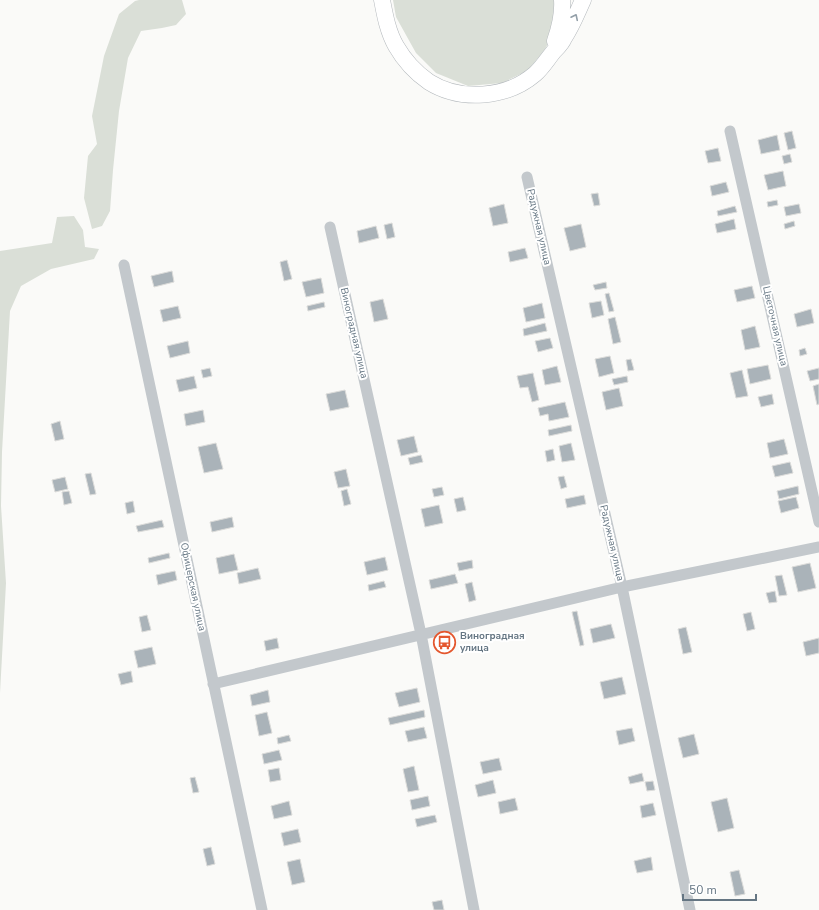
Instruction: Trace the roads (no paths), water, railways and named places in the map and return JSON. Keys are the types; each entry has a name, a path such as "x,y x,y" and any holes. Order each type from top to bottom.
{"highway":[{"path":"382,0 389,29 396,46 407,62 430,83 445,90 461,94 476,95 491,94 506,90 520,84 534,74 543,66 564,39 583,0"},
{"path":"551,56 560,28 563,9 562,0"}],"street":[{"name":"Цветочная улица","path":"730,131 819,522"},
{"name":"Радужная улица","path":"527,177 622,587 690,910"},
{"name":"Виноградная улица","path":"330,227 421,634 474,910"},
{"name":"Офицерская улица","path":"124,265 262,910"},
{"path":"213,684 600,592 819,546"}],"place":[{"name":"Виноградная улица","path":"445,642"}]}
